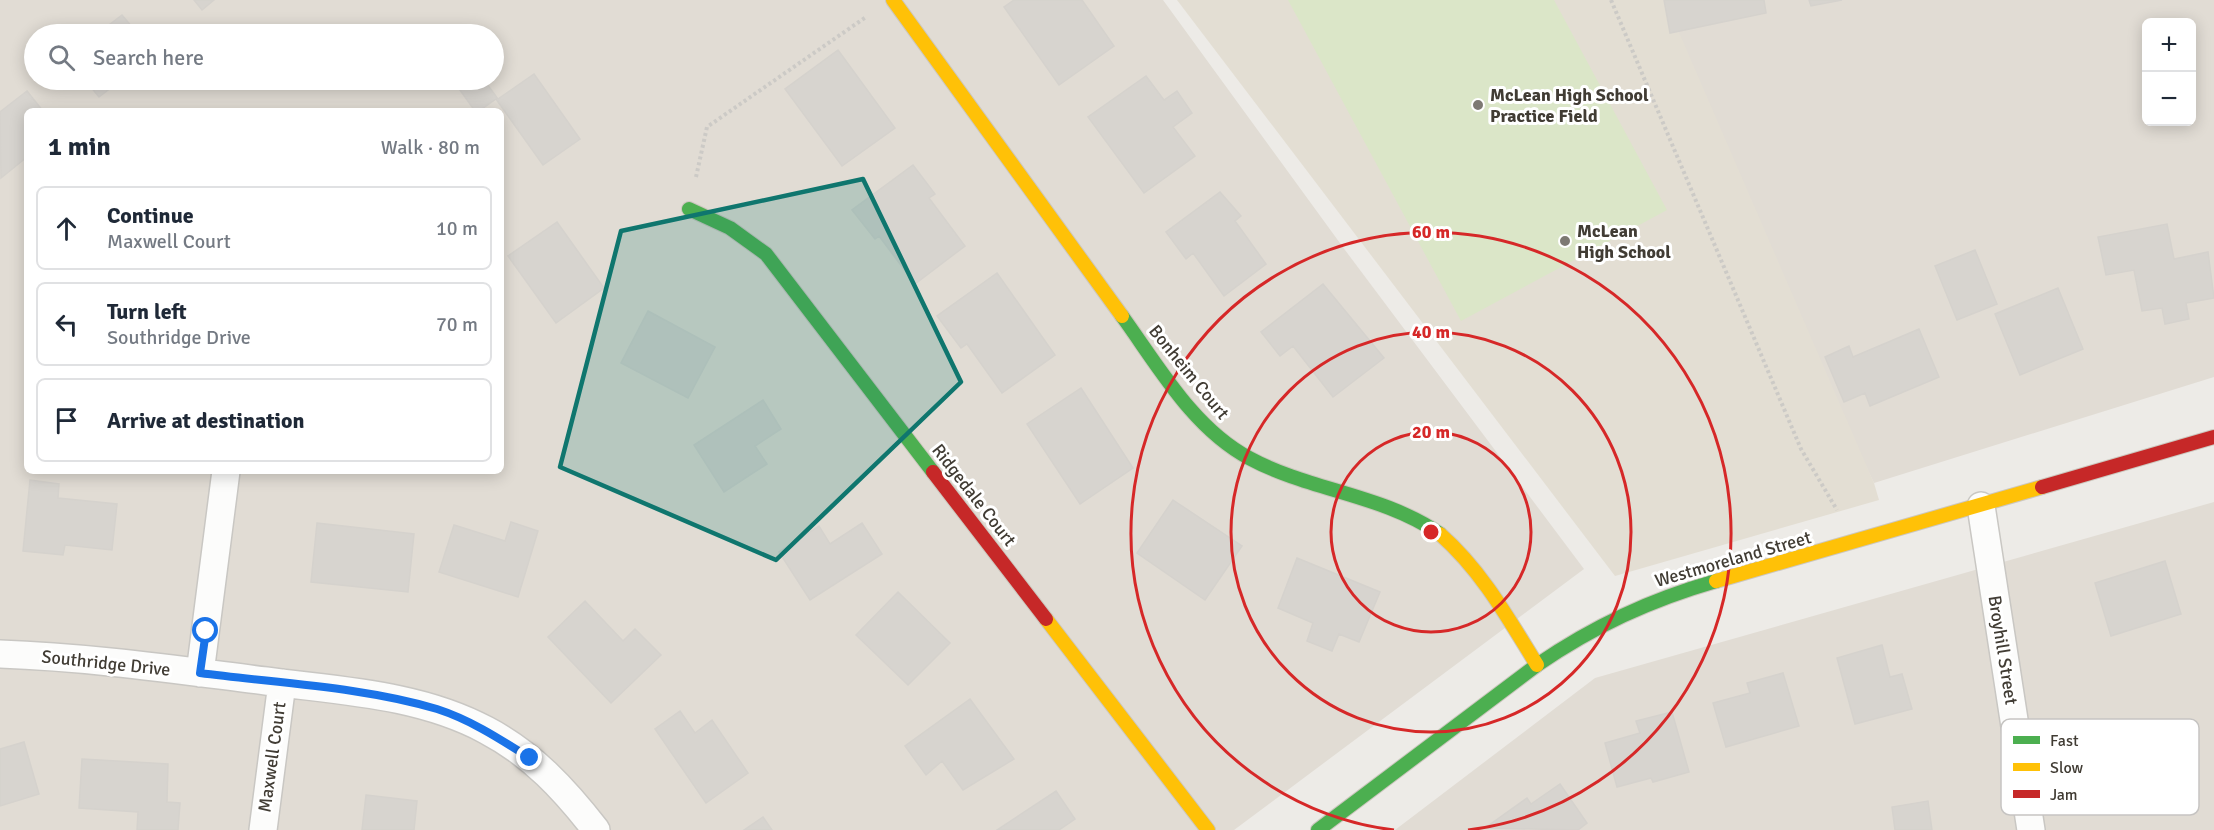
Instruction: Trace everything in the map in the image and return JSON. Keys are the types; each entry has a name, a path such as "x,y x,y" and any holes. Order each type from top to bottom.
{"street":[{"name":"Bonheim Court","path":"893,0 1179,395 1205,425 1227,445 1263,464 1389,506 1422,521 1450,543 1474,570 1537,665"},
{"name":"Ridgedale Court","path":"689,209 707,215 738,231 766,254 1208,830"},
{"name":"Westmoreland Street","path":"1318,830 1537,665 1574,639 1617,616 1664,596 2214,437"},
{"path":"200,673 226,474"},
{"name":"Broyhill Street","path":"1981,506 2014,719"},
{"name":"Southridge Drive","path":"0,654 79,658 282,683 392,698 438,710 486,730 530,758 566,792 596,830"},
{"name":"Maxwell Court","path":"263,830 282,683"},
{"name":"Broyhill Street","path":"2029,815 2031,830"}],"path":[{"path":"1611,0 1796,439 1855,542"},
{"path":"689,209 707,127 872,13"}],"highlighted area":[{"path":"863,179 961,382 776,560 560,467 621,231"}],"shaded area":[{"path":"0,0 1163,0 1345,250 1584,569 1234,830 0,830"},
{"name":"McLean High School","path":"1177,0 1665,0 1874,483 1879,500 1615,576"},
{"path":"1654,0 2214,0 2214,377 1874,483 1666,47"},
{"path":"2214,502 2214,830 1395,830 1595,678"}],"green space":[{"name":"McLean High School Practice Field","path":"1288,0 1554,0 1667,210 1461,321"}],"building":[{"path":"194,0 214,0 202,10"},
{"path":"1014,0 1082,0 1114,46 1059,85 1004,7"},
{"path":"1664,0 1764,0 1766,13 1670,33"},
{"path":"1809,0 1842,0 1811,6"},
{"path":"122,15 130,24 110,24"},
{"path":"838,50 895,128 842,166 785,89"},
{"path":"534,74 580,139 543,165 496,99 483,108 473,108 460,90 491,90 498,99"},
{"path":"1146,76 1164,100 1177,91 1192,113 1173,127 1195,156 1144,193 1088,117"},
{"path":"93,90 108,90 99,97"},
{"path":"27,91 41,108 24,108 24,159 1,178 0,112"},
{"path":"913,165 935,194 929,198 965,246 915,284 879,236 875,239 852,210"},
{"path":"1220,192 1241,216 1235,221 1266,264 1224,296 1193,253 1186,259 1166,232"},
{"path":"557,222 604,288 556,323 508,256"},
{"path":"2167,224 2174,259 2208,252 2214,298 2186,303 2189,319 2165,324 2162,308 2142,311 2134,270 2106,275 2098,237"},
{"path":"1975,250 1997,304 1957,320 1935,266"},
{"path":"997,273 1055,355 1002,393 967,344 961,348 937,316"},
{"path":"1323,284 1384,358 1333,397 1293,346 1280,356 1261,332"},
{"path":"2058,288 2083,349 2020,375 1995,314"},
{"path":"648,311 715,347 688,398 621,363"},
{"path":"1919,329 1939,377 1870,406 1865,393 1844,402 1825,357 1849,346 1853,357"},
{"path":"1081,388 1133,468 1080,504 1027,424"},
{"path":"763,400 781,429 755,446 767,464 724,492 694,445"},
{"path":"30,480 59,484 58,498 117,504 112,550 65,545 63,555 23,551"},
{"path":"1173,500 1242,546 1205,600 1137,553"},
{"path":"511,522 538,531 518,597 439,572 454,525 505,541"},
{"path":"317,523 414,534 408,592 311,582"},
{"path":"862,523 882,554 810,600 779,552 819,526 830,544"},
{"path":"1297,558 1380,592 1359,642 1339,634 1332,651 1307,641 1313,623 1278,608"},
{"path":"2165,561 2181,614 2111,636 2095,583"},
{"path":"898,592 950,643 908,685 856,635"},
{"path":"585,601 623,641 635,629 661,655 611,703 548,637"},
{"path":"1882,645 1890,677 1902,674 1912,709 1855,724 1837,658"},
{"path":"1783,673 1799,726 1726,747 1713,703 1750,693 1747,683"},
{"path":"970,699 1014,759 963,790 942,761 926,775 905,746"},
{"path":"680,711 695,733 712,720 748,773 706,803 655,729"},
{"path":"1672,712 1689,772 1653,782 1651,778 1617,787 1605,743 1640,733 1636,721"},
{"path":"24,742 39,794 0,806 0,749"},
{"path":"82,759 168,764 167,802 180,803 178,830 137,830 138,812 79,808"},
{"path":"1560,784 1587,823 1578,830 1485,828 1527,798 1531,804"},
{"path":"1056,791 1075,819 1059,830 997,830"},
{"path":"366,795 417,801 414,830 362,830"},
{"path":"1928,801 1932,830 1895,830 1892,807"},
{"path":"763,817 772,830 744,830"}],"traffic: fast":[{"path":"689,209 730,228 766,254 933,472"},
{"path":"1122,316 1178,395 1211,430 1229,445 1272,469 1394,510 1440,534"},
{"path":"1318,830 1558,651 1601,626 1645,606 1716,581"}],"traffic: slow":[{"path":"893,0 1122,316"},
{"path":"1716,581 2042,487"},
{"path":"1440,534 1482,579 1537,665"},
{"path":"1046,619 1208,830"}],"traffic: jam":[{"path":"2042,487 2214,437"},
{"path":"933,472 1046,619"}],"place":[{"name":"McLean High School Practice Field","path":"1478,105"},
{"name":"McLean High School","path":"1565,241"}],"route":[{"path":"206,631 200,673 392,698 438,710 486,730 530,758"}]}
